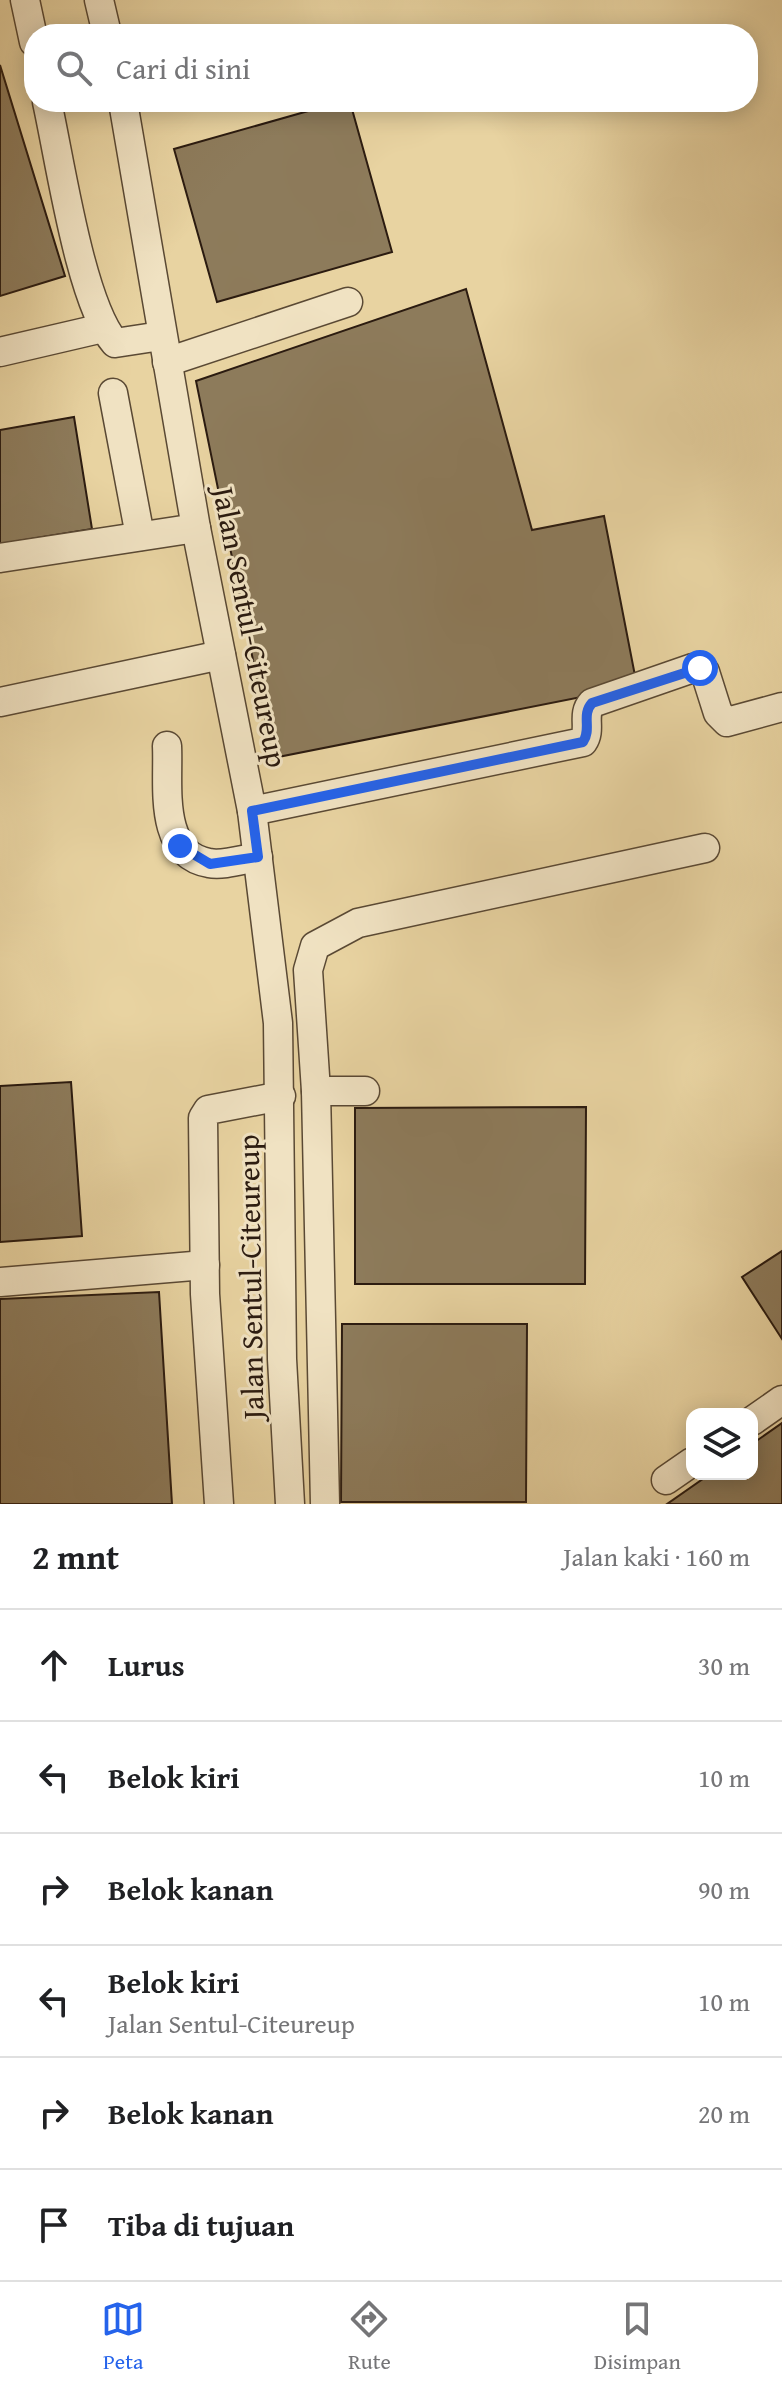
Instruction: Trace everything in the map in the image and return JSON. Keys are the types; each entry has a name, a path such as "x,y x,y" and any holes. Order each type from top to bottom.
{"street":[{"path":"25,0 30,24"},
{"path":"99,0 105,24"},
{"path":"49,112 84,270 103,328 115,343 164,349 348,302"},
{"name":"Jalan Sentul-Citeureup","path":"125,112 196,528 252,811 258,857 280,1058 282,1359 290,1504"},
{"path":"0,352 103,328"},
{"path":"113,393 140,536"},
{"path":"0,558 196,528"},
{"path":"0,702 221,655"},
{"path":"252,811 583,742 588,733 585,715 592,703 693,668 705,672 718,713 727,722 782,707"},
{"path":"167,746 170,826 180,846 210,864 258,857"},
{"path":"325,1504 316,1091 309,957 315,946 341,929 705,848"},
{"path":"280,1058 314,1056"},
{"path":"316,1091 365,1091"},
{"path":"219,1504 205,1265 203,1115 212,1109 281,1096"},
{"path":"0,1282 205,1265"},
{"path":"758,1417 782,1400"},
{"path":"666,1480 686,1466"}],"building":[{"path":"0,65 65,276 0,296"},
{"path":"305,112 353,112 392,252 217,302 174,149"},
{"path":"466,289 532,530 604,516 637,686 273,758 196,381"},
{"path":"74,417 92,529 0,544 0,430"},
{"path":"71,1082 82,1236 0,1242 0,1086"},
{"path":"586,1107 585,1284 355,1284 355,1108"},
{"path":"782,1251 782,1339 742,1277"},
{"path":"159,1292 172,1504 0,1504 0,1299"},
{"path":"342,1324 527,1324 526,1502 341,1502"},
{"path":"782,1423 782,1504 667,1504 701,1480 758,1480 758,1440"}],"route":[{"path":"180,846 210,864 258,857 252,811 583,742 588,733 585,715 592,703 700,668"}]}
